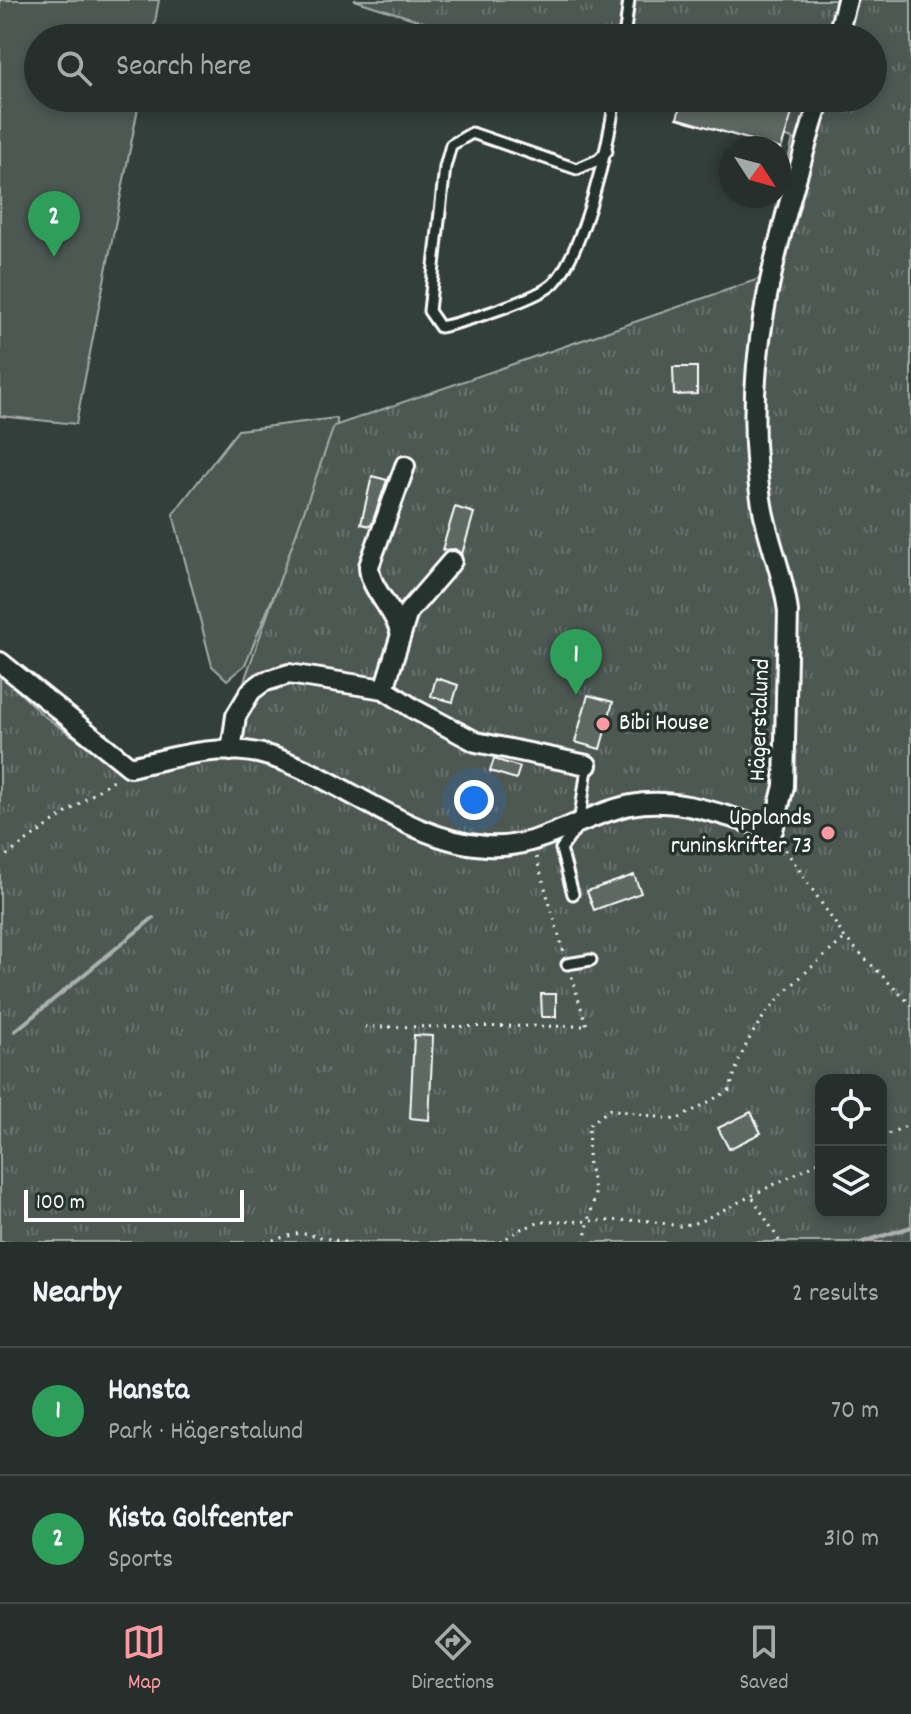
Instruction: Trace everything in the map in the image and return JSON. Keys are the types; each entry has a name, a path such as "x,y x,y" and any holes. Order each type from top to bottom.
{"street":[{"path":"841,24 847,0"},
{"name":"Hägerstalund","path":"773,830 784,786 788,612 786,589 762,505 755,431 758,353 766,290 816,112"},
{"path":"400,632 396,616 369,575 369,566 405,466"},
{"path":"384,689 400,632 420,595 452,561"},
{"path":"0,662 130,767 231,751 260,754 287,763 418,827 466,844 507,846 532,842 629,806 656,803 680,804 773,830"},
{"path":"231,751 236,716 263,682 276,676 318,676 384,689 476,742 588,761"}],"lane":[{"path":"626,24 629,0"},
{"path":"607,151 598,160 577,169 472,133 451,145 445,167 429,311 440,327 465,322 552,286 566,265 607,151 613,112"},
{"path":"573,894 561,849 579,824 588,761"},
{"path":"567,964 591,960"}],"path":[{"path":"0,860 130,767"},
{"path":"773,830 845,938 911,1005"},
{"path":"365,1027 587,1026 532,842"},
{"path":"584,1242 595,1184 588,1160 589,1125 610,1109 676,1120 730,1090 752,1032 765,1011 845,938"},
{"path":"887,1134 911,1124"},
{"path":"500,1242 521,1229 541,1222 643,1220 679,1226 699,1222 815,1164"},
{"path":"752,1197 780,1242"},
{"path":"265,1242 300,1233 345,1242"}],"green space":[{"path":"0,0 159,0 155,24 24,24 24,112 137,112 76,424 0,416"},
{"path":"354,0 911,0 911,1242 0,1242 0,674 44,716 120,769 193,745 223,741 334,426 759,279 776,208 791,208 791,136 707,112 887,112 887,24 430,24"},
{"path":"337,418 337,441 245,665 227,680 212,666 173,514 238,430"}],"building":[{"path":"679,112 792,112 785,136 737,136 677,118"},
{"path":"673,367 697,367 697,394 674,395"},
{"path":"372,476 387,480 371,526 361,524"},
{"path":"455,507 474,513 462,554 455,549 442,550"},
{"path":"436,678 458,685 453,702 431,696"},
{"path":"588,695 613,702 600,749 575,742"},
{"path":"494,759 520,767 516,779 490,771"},
{"path":"634,875 641,893 594,910 587,891"},
{"path":"541,994 556,994 556,1017 542,1017"},
{"path":"414,1035 433,1036 429,1120 410,1118"},
{"path":"751,1112 761,1133 729,1149 718,1128"}],"waterway":[{"path":"15,1031 153,918"},
{"path":"863,1242 911,1227"}],"place":[{"name":"Kista Golfcenter","path":"54,257"},
{"name":"Hansta","path":"576,695"},
{"name":"Bibi House","path":"603,724"},
{"name":"Upplands runinskrifter 73","path":"828,833"}]}
